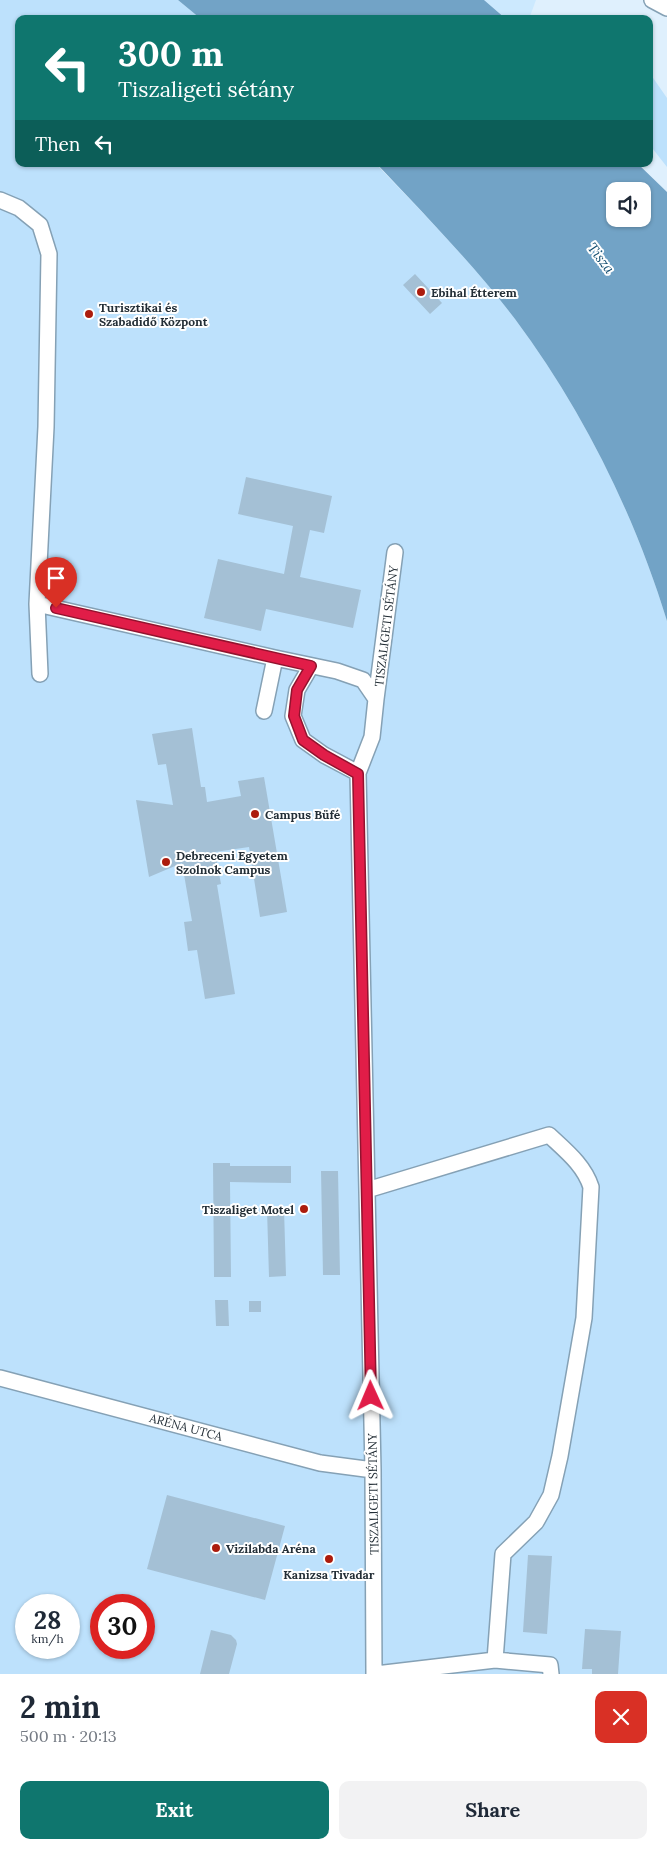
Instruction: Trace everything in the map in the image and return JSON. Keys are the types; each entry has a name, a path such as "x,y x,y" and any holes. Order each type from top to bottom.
{"street":[{"path":"652,0 667,8"},
{"path":"0,200 20,208 40,225 49,254 46,427 37,604 40,674"},
{"name":"TISZALIGETI SÉTÁNY","path":"375,1674 373,1470 358,774 372,737 395,552"},
{"name":"TISZALIGETI SÉTÁNY","path":"37,604 337,671 363,680 376,699"},
{"path":"264,711 275,658"},
{"path":"311,666 297,690 294,716 303,740 324,755 358,774"},
{"path":"367,1190 549,1135 587,1174 591,1187 584,1318 560,1456 551,1495 536,1522 503,1554 495,1660"},
{"name":"ARÉNA UTCA","path":"0,1378 320,1462 373,1470"},
{"path":"375,1674 495,1660 550,1665 551,1674"}],"shaded area":[{"path":"0,0 178,0 196,15 15,15 15,167 379,167 448,240 499,299 539,353 562,389 604,463 622,502 639,541 667,621 667,1674 0,1674"},
{"path":"484,0 536,0 530,15 501,15"},
{"path":"653,78 667,98 667,167 653,149"}],"water":[{"path":"178,0 484,0 501,15 196,15"},
{"name":"Tisza","path":"380,167 641,167 667,192 667,621 639,541 604,463 584,426 539,353 515,319 482,279"}],"building":[{"name":"Ebihal Étterem","path":"415,274 442,303 430,314 403,285"},
{"path":"246,477 332,496 324,533 310,530 300,577 361,590 353,628 266,609 261,631 204,618 218,559 284,574 293,526 238,514"},
{"name":"Debreceni Egyetem Szolnok Campus","path":"192,728 201,787 205,787 207,802 241,796 238,781 264,777 287,912 260,917 249,847 215,852 221,884 217,885 235,994 205,999 197,950 188,951 184,922 192,921 182,863 149,877 136,800 173,805 166,764 158,765 152,734"},
{"path":"213,1163 230,1163 230,1166 291,1166 291,1183 230,1182 231,1277 214,1277"},
{"path":"321,1171 338,1171 340,1275 323,1275"},
{"path":"267,1209 284,1209 286,1276 269,1277"},
{"path":"215,1300 228,1300 229,1326 216,1326"},
{"path":"249,1301 261,1301 261,1312 249,1312"},
{"name":"Vizilabda Aréna","path":"167,1495 285,1526 265,1600 147,1569"},
{"path":"528,1555 552,1556 547,1634 523,1632"},
{"path":"585,1629 621,1631 618,1674 592,1674 592,1669 582,1669"},
{"path":"211,1630 231,1635 236,1640 237,1644 229,1674 200,1674"}],"place":[{"name":"Ebihal Étterem","path":"421,292"},
{"name":"Turisztikai és Szabadidő Központ","path":"89,314"},
{"name":"Campus Büfé","path":"255,814"},
{"name":"Debreceni Egyetem Szolnok Campus","path":"166,862"},
{"name":"Tiszaliget Motel","path":"304,1209"},
{"name":"Vizilabda Aréna","path":"216,1548"},
{"name":"Kanizsa Tivadar","path":"329,1559"}],"route":[{"path":"56,608 311,666 297,690 294,716 303,740 324,755 358,774 371,1396"}]}
